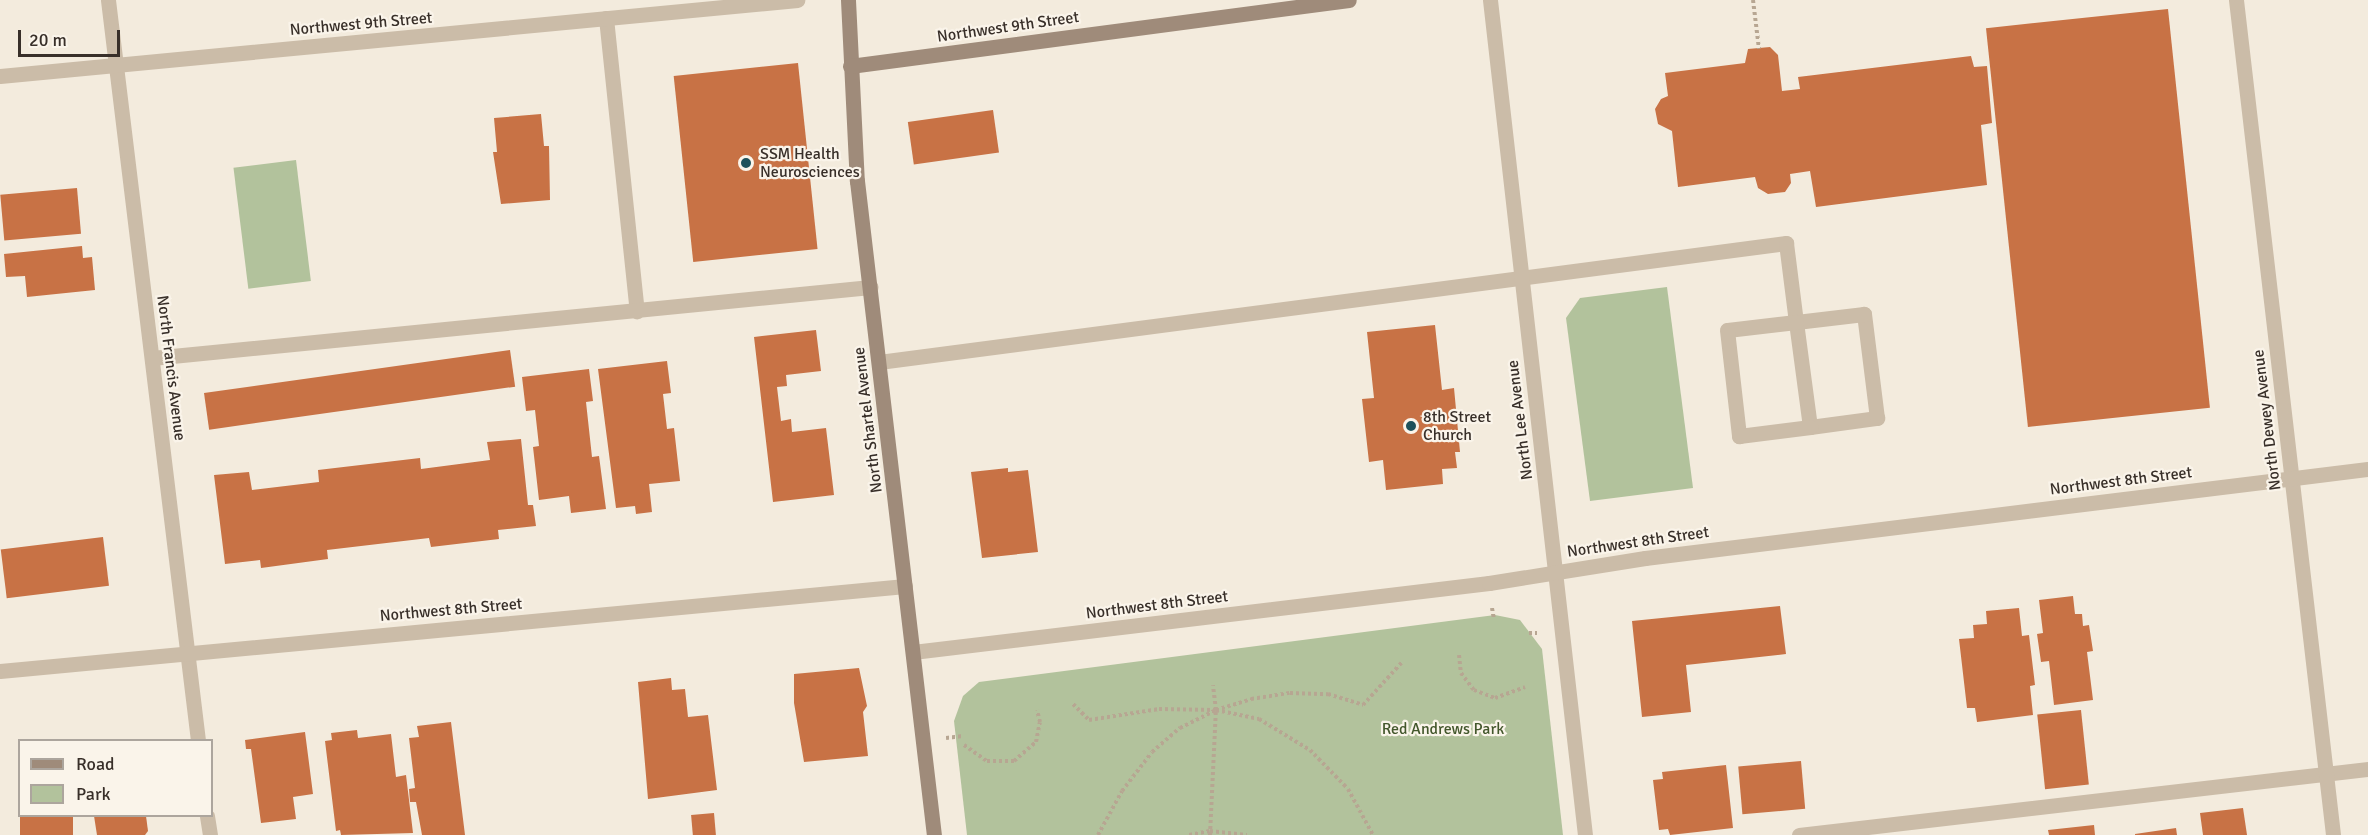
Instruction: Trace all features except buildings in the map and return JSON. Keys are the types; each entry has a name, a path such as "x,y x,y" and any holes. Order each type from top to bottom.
{"street":[{"name":"North Francis Avenue","path":"108,0 198,739"},
{"name":"Northwest 9th Street","path":"0,76 797,0"},
{"name":"North Shartel Avenue","path":"848,0 850,66 870,287 934,835"},
{"name":"Northwest 9th Street","path":"850,66 1349,0"},
{"name":"North Lee Avenue","path":"1490,0 1585,835"},
{"name":"North Dewey Avenue","path":"2236,0 2333,835"},
{"path":"606,18 637,311"},
{"path":"879,362 1786,243 1810,427"},
{"path":"152,358 870,287"},
{"path":"1864,314 1877,418 1810,427 1739,436 1727,330 1864,314"},
{"name":"Northwest 8th Street","path":"913,652 1555,573 1645,558 2368,469"},
{"name":"Northwest 8th Street","path":"0,671 905,586"},
{"path":"1799,835 2368,769"},
{"path":"207,817 210,835"}],"path":[{"path":"1753,0 1759,49"},
{"path":"1459,655 1461,673 1474,690 1495,698 1525,687"},
{"path":"1098,835 1122,791 1152,753 1180,728 1216,710 1251,699 1290,693 1328,694 1363,705 1403,661"},
{"path":"1210,833 1216,710 1213,686"},
{"path":"1073,704 1089,720 1159,709 1216,710 1259,719 1310,750 1348,789 1373,835"},
{"path":"964,745 987,761 1014,761 1036,742 1040,722 1037,710"},
{"path":"1189,835 1210,833 1247,835"}],"green space":[{"path":"296,160 311,281 248,289 233,168"},
{"path":"1667,287 1693,488 1590,501 1566,318 1580,298"},
{"name":"Red Andrews Park","path":"1495,615 1520,620 1542,649 1563,835 967,835 954,721 963,696 979,682"}],"place":[{"name":"SSM Health Neurosciences","path":"746,163"},
{"name":"8th Street Church","path":"1411,426"}]}
